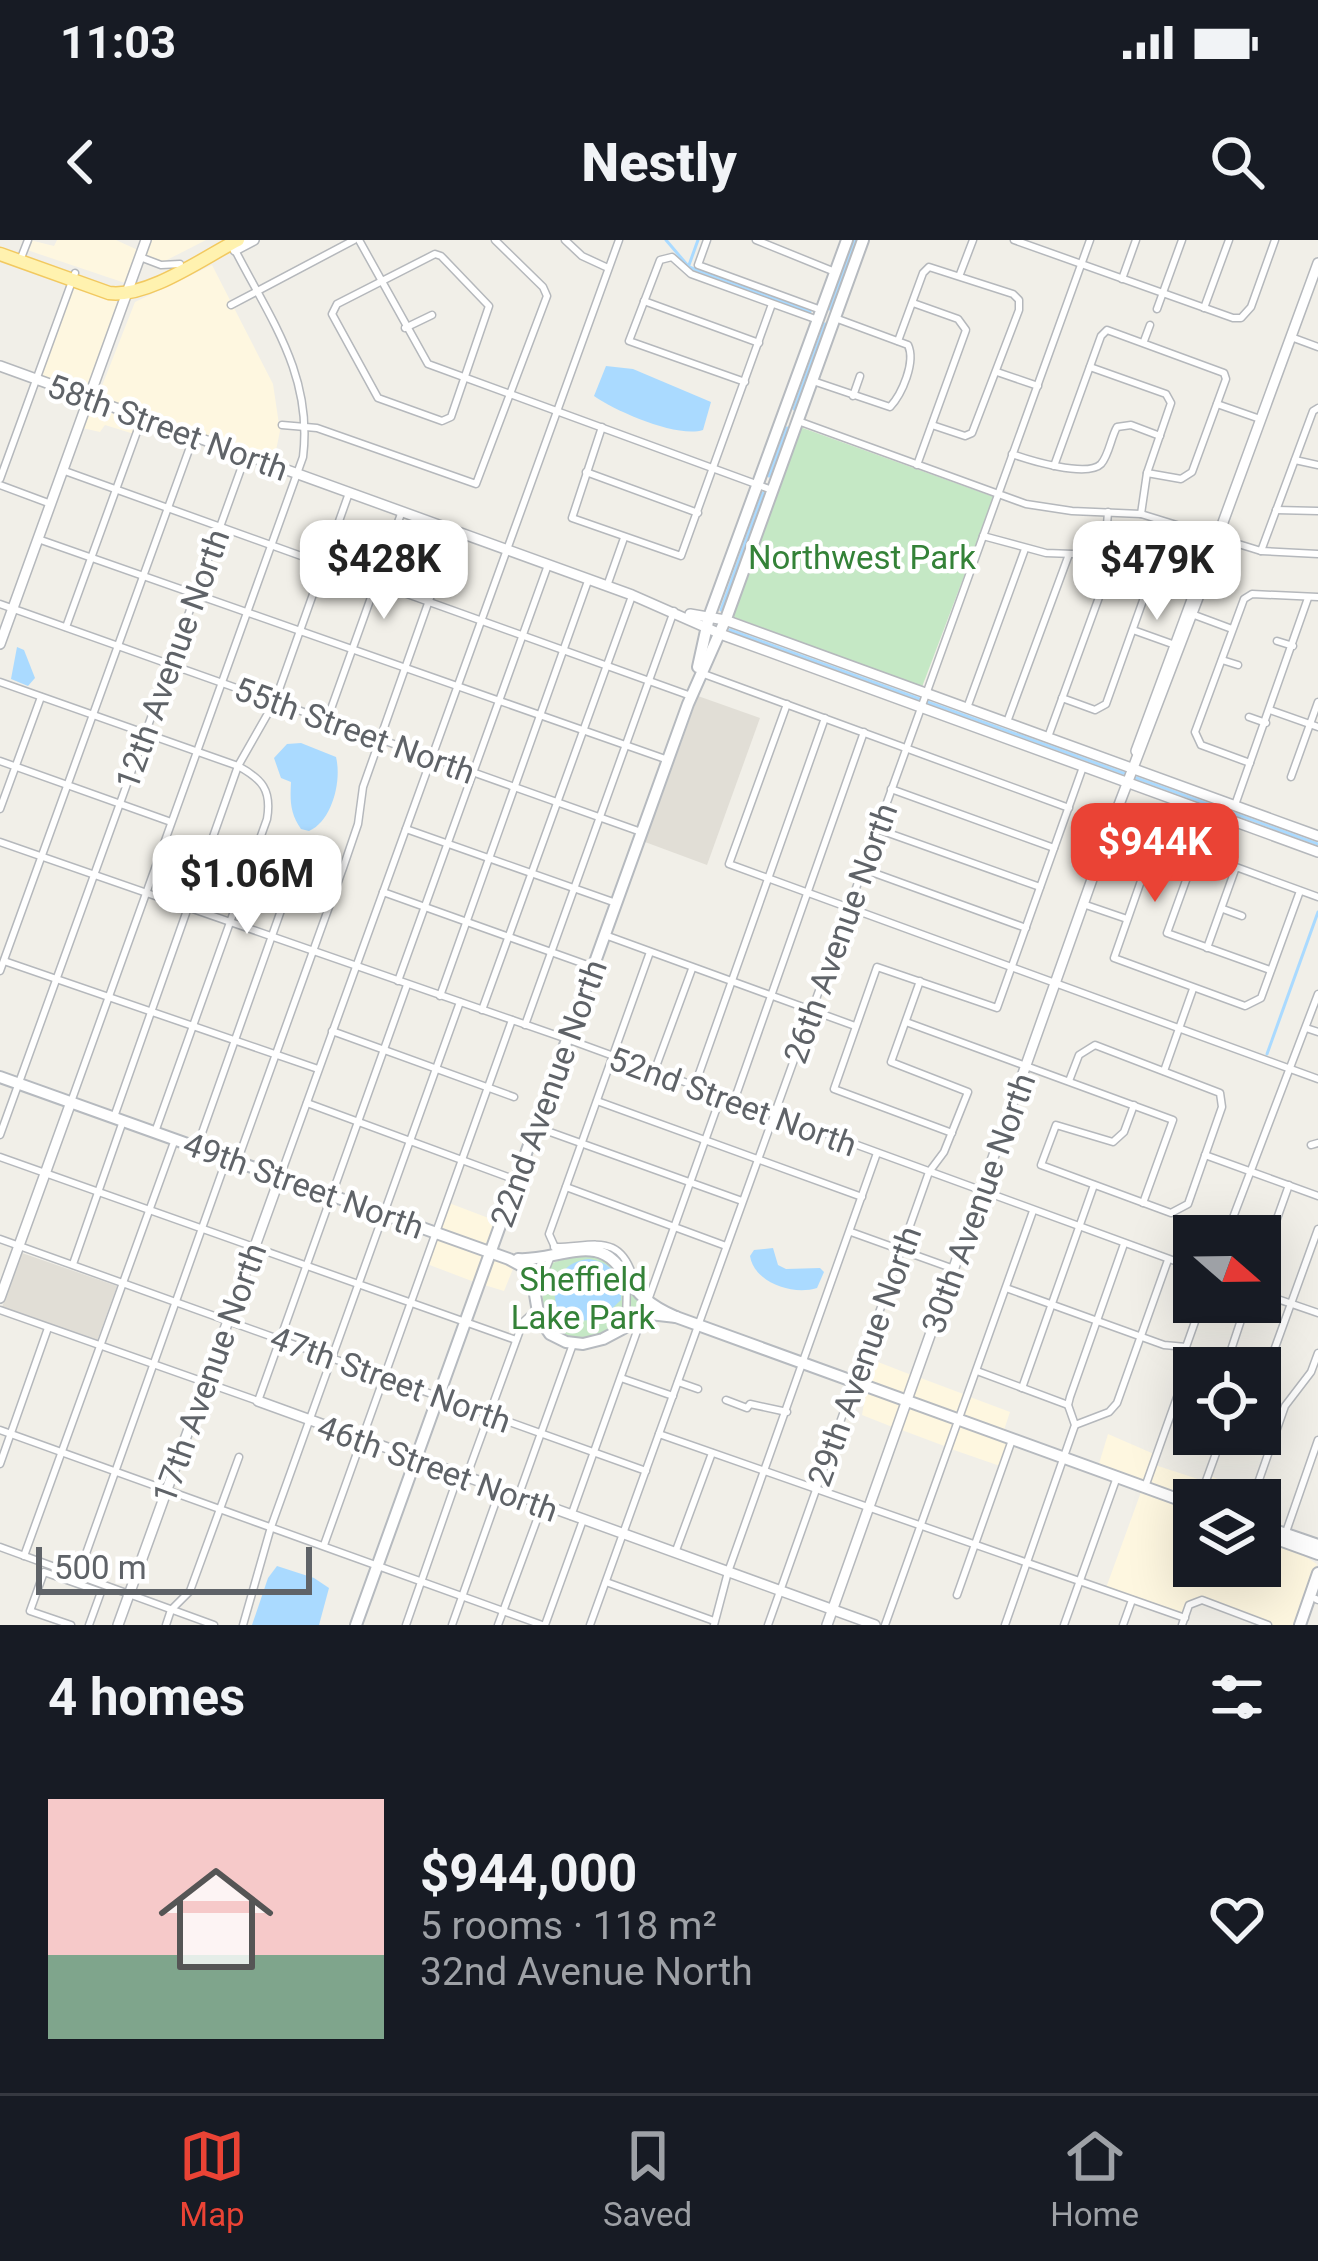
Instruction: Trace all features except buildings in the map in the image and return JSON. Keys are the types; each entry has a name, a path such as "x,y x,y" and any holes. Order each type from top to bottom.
{"main road":[{"name":"22nd Avenue North","path":"356,1625 691,696 758,484 847,240"},
{"name":"22nd Avenue North","path":"712,626 725,620 863,240"},
{"path":"128,291 232,243"},
{"path":"0,250 24,252 73,277 128,291 145,289 232,243"},
{"name":"22nd Avenue North","path":"691,696 712,626"},
{"name":"49th Street North","path":"0,1077 509,1259"},
{"path":"509,1259 602,1253 615,1261 648,1301 676,1317 1173,1495"},
{"path":"509,1259 531,1271 536,1310 550,1334 573,1344 603,1339 643,1316 676,1317"},
{"path":"1281,1536 1318,1549"},
{"path":"1302,1625 1318,1573"},
{"path":"1302,1625 1317,1597"}],"street":[{"path":"0,644 146,240"},
{"path":"0,1298 298,474 307,426 296,370 232,243 254,240"},
{"path":"231,304 357,240 422,360 772,490"},
{"path":"282,424 307,426 476,484 546,291 495,240"},
{"path":"565,240 582,256 608,268"},
{"name":"17th Avenue North","path":"118,1625 619,240"},
{"path":"707,240 698,266 819,315"},
{"path":"756,240 835,272"},
{"path":"960,274 973,240"},
{"name":"26th Avenue North","path":"590,1625 1090,240"},
{"path":"1122,279 1136,240"},
{"path":"1156,309 1182,240"},
{"path":"1204,308 1229,240"},
{"path":"1018,241 1241,318 1251,307 1275,240"},
{"path":"435,254 488,302 447,421 378,398 332,308 381,281 435,254"},
{"path":"140,257 180,265"},
{"path":"745,382 629,340 657,263 665,257 675,258 691,274 772,304 835,319 898,341 912,351 896,402 890,407 813,381"},
{"name":"30th Avenue North","path":"827,1625 1318,262"},
{"path":"898,341 929,267 960,274 1019,300 972,434 960,435 932,425"},
{"path":"51,504 0,482 73,277"},
{"path":"644,301 759,343"},
{"path":"913,303 964,324 964,336 917,465"},
{"path":"602,427 572,518 681,556 772,304"},
{"path":"405,328 431,315"},
{"path":"1144,341 1150,325"},
{"path":"1054,466 1101,337 1108,330 1224,373 1188,477 1148,472"},
{"path":"1291,337 1318,346"},
{"name":"58th Street North","path":"0,366 674,610 1083,767 1130,776 1317,832"},
{"path":"1090,366 1166,394 1171,410 1148,472 1142,514"},
{"path":"997,372 1037,386"},
{"path":"853,396 860,376"},
{"path":"1216,404 1260,419"},
{"path":"1261,551 1318,408"},
{"path":"783,417 998,494 1056,509 1142,514 1261,551 1318,554"},
{"path":"66,627 142,418"},
{"path":"1012,454 1054,466 1096,467 1117,427 1131,425 1160,436"},
{"path":"0,971 194,436"},
{"name":"12th Avenue North","path":"0,1135 246,455"},
{"path":"1295,460 1318,465"},
{"path":"62,470 691,696"},
{"path":"586,472 698,513"},
{"path":"73,1264 151,1012 238,766 275,701 350,492"},
{"path":"1276,510 1318,511"},
{"path":"327,720 402,512"},
{"path":"1048,737 1102,589 1108,512"},
{"path":"75,1578 202,1229 276,1055 344,868 379,738 454,530"},
{"path":"982,536 1068,556 1105,555 1156,564 1102,708 1095,710 1062,698"},
{"path":"607,586 625,538"},
{"path":"38,539 668,760"},
{"path":"967,707 1025,549"},
{"path":"1007,722 1068,556"},
{"path":"258,1401 384,1049 424,908 548,565"},
{"path":"440,996 589,579"},
{"path":"1250,763 1201,746 1196,731 1244,599 1252,594 1318,597"},
{"path":"482,1010 632,595"},
{"path":"1235,806 1308,598"},
{"name":"55th Street North","path":"0,604 642,832"},
{"path":"525,1025 674,610"},
{"path":"1189,613 1232,629"},
{"name":"58th Street North","path":"725,620 1048,737 1210,814 1318,852"},
{"path":"1133,630 1177,646"},
{"path":"1276,641 1293,646"},
{"path":"1222,660 1238,665"},
{"path":"701,673 1069,808"},
{"path":"0,682 238,766 255,775 267,790 269,806 260,839 155,1132"},
{"path":"0,809 41,697"},
{"path":"1291,777 1314,726 1318,702"},
{"path":"787,704 729,864 1318,1079"},
{"path":"1270,710 1314,726"},
{"path":"1249,717 1266,723"},
{"path":"694,1085 826,718"},
{"path":"734,1101 864,732"},
{"path":"0,760 172,822"},
{"path":"953,1134 834,1089 855,1027 877,967 997,1008 1083,767"},
{"path":"891,789 1054,848"},
{"path":"1210,814 1167,933 1271,971"},
{"path":"406,829 616,903"},
{"path":"877,829 1040,887"},
{"path":"1196,853 1156,838 1114,958 1245,1006 1254,1004 1261,998 1300,891"},
{"path":"260,839 344,868"},
{"name":"52nd Street North","path":"0,842 567,1039 1173,1262"},
{"path":"197,1147 301,854"},
{"path":"1207,948 1236,867 1318,897"},
{"path":"863,869 1026,928"},
{"path":"383,892 593,967"},
{"path":"1083,904 1127,919"},
{"path":"1221,908 1242,916"},
{"path":"605,935 855,1027"},
{"path":"536,1294 554,1254 549,1236 650,952"},
{"path":"4,961 318,1070"},
{"path":"654,1072 692,969"},
{"path":"920,981 906,1022 1173,1120 1143,1203"},
{"path":"1164,1071 1193,988"},
{"path":"1234,1215 1318,994"},
{"path":"244,1625 271,1527 460,1003"},
{"path":"324,1545 512,1020"},
{"name":"29th Avenue North","path":"768,1625 929,1172 953,1134 968,1092 891,1062 906,1022"},
{"path":"1306,1028 1318,1032"},
{"path":"332,1031 514,1097"},
{"path":"1069,1082 1079,1055 1089,1046 1213,1088 1222,1099 1187,1204 1180,1211 1171,1213 1041,1165 1056,1125 1106,1142 1119,1139 1134,1106"},
{"path":"571,1516 721,1096"},
{"path":"596,1101 862,1197"},
{"path":"307,1103 517,1180"},
{"path":"536,1127 743,1201"},
{"path":"24,1556 175,1139"},
{"path":"606,1582 714,1623 877,1154"},
{"path":"1205,1155 1318,1196"},
{"path":"0,1157 516,1340"},
{"path":"1022,1388 1094,1185"},
{"path":"1278,1215 1289,1185"},
{"path":"566,1186 727,1246"},
{"path":"885,1625 1033,1210"},
{"path":"1276,1347 1318,1229"},
{"path":"851,1232 954,1268"},
{"name":"47th Street North","path":"0,1239 646,1471"},
{"path":"554,1254 588,1242 613,1249 629,1265 636,1290"},
{"path":"1005,1625 1076,1425 1068,1405 1124,1244"},
{"path":"1076,1425 1109,1412 1117,1403 1168,1260"},
{"path":"626,1326 627,1279"},
{"path":"1006,1288 1164,1345 1186,1347 1195,1323"},
{"path":"1281,1300 1318,1313"},
{"name":"46th Street North","path":"0,1310 875,1625"},
{"path":"406,1625 456,1482 466,1478 516,1340 526,1317 536,1310"},
{"path":"0,1464 48,1328"},
{"path":"518,1497 573,1344"},
{"path":"1259,1479 1285,1406 1315,1374 1318,1353"},
{"path":"977,1371 1068,1405"},
{"path":"621,1378 673,1396"},
{"path":"678,1382 698,1389"},
{"path":"726,1400 747,1408 763,1404 787,1412"},
{"path":"1145,1486 1173,1408"},
{"path":"0,1430 543,1625 583,1520"},
{"path":"659,1434 975,1542 1184,1622 1195,1601 1268,1625"},
{"path":"957,1595 1012,1439"},
{"path":"1284,1537 1318,1440"},
{"path":"676,1553 712,1453"},
{"path":"166,1625 171,1610 190,1591 238,1457"},
{"path":"1064,1625 1117,1477"},
{"path":"452,1625 500,1490"},
{"path":"498,1625 542,1505"},
{"path":"0,1547 101,1592 89,1625"},
{"path":"70,1625 30,1611 44,1572 130,1594 214,1625"},
{"path":"1124,1625 1132,1600"}],"shaded area":[{"path":"30,240 54,246 57,240 116,240 140,251 128,284 27,250"},
{"path":"149,240 206,240 161,263 143,256"},
{"path":"212,265 273,384 280,431 274,460 98,396 135,302"},
{"path":"72,286 121,303 87,396 39,377"},
{"path":"90,405 138,423 134,434 105,425 100,432 82,428"},
{"path":"698,696 760,718 707,865 645,842"},
{"path":"449,1203 499,1222 489,1250 439,1231"},
{"path":"437,1235 488,1253 477,1283 427,1264"},
{"path":"22,1253 117,1286 97,1341 2,1307"},
{"path":"492,1255 515,1264 504,1291 481,1284"},
{"path":"878,1362 914,1376 906,1398 867,1383"},
{"path":"918,1377 966,1395 958,1417 910,1399"},
{"path":"866,1392 903,1405 895,1428 862,1415"},
{"path":"970,1397 1010,1412 1003,1433 962,1418"},
{"path":"907,1407 955,1424 947,1447 899,1429"},
{"path":"959,1425 1008,1443 1000,1466 951,1449"},
{"path":"1108,1434 1154,1454 1144,1483 1098,1467"},
{"path":"1155,1465 1198,1479 1173,1479 1173,1492 1148,1484"},
{"path":"1141,1492 1173,1504 1173,1587 1281,1587 1281,1545 1317,1564 1295,1625 1273,1625 1201,1599 1193,1599 1182,1615 1106,1588"}],"green space":[{"name":"Northwest Park","path":"800,427 994,497 922,687 731,616"},
{"name":"Sheffield Lake Park","path":"577,1254 604,1257 644,1302 640,1314 596,1337 577,1340 552,1331 543,1309 545,1279 550,1264"}],"water":[{"path":"606,366 633,369 711,402 703,430 663,427 594,396"},
{"path":"17,647 24,650 35,678 28,686 11,679"},
{"path":"301,743 336,757 338,767 329,810 309,831 301,829 295,818 291,782 281,778 274,758 287,744"},
{"path":"773,1248 778,1265 786,1269 820,1268 824,1272 817,1288 797,1290 766,1280 750,1256 754,1250"},
{"path":"589,1259 614,1272 621,1300 601,1319 566,1322 556,1303 556,1283 568,1267"},
{"path":"277,1566 329,1588 319,1625 252,1625 268,1578"}],"waterway":[{"path":"666,240 689,267 810,312"},
{"path":"689,265 698,240"},
{"path":"830,309 855,240"},
{"path":"794,409 825,324"},
{"path":"769,476 787,428"},
{"path":"721,610 763,493"},
{"path":"730,630 1318,844"},
{"path":"1267,1054 1318,912"}]}
